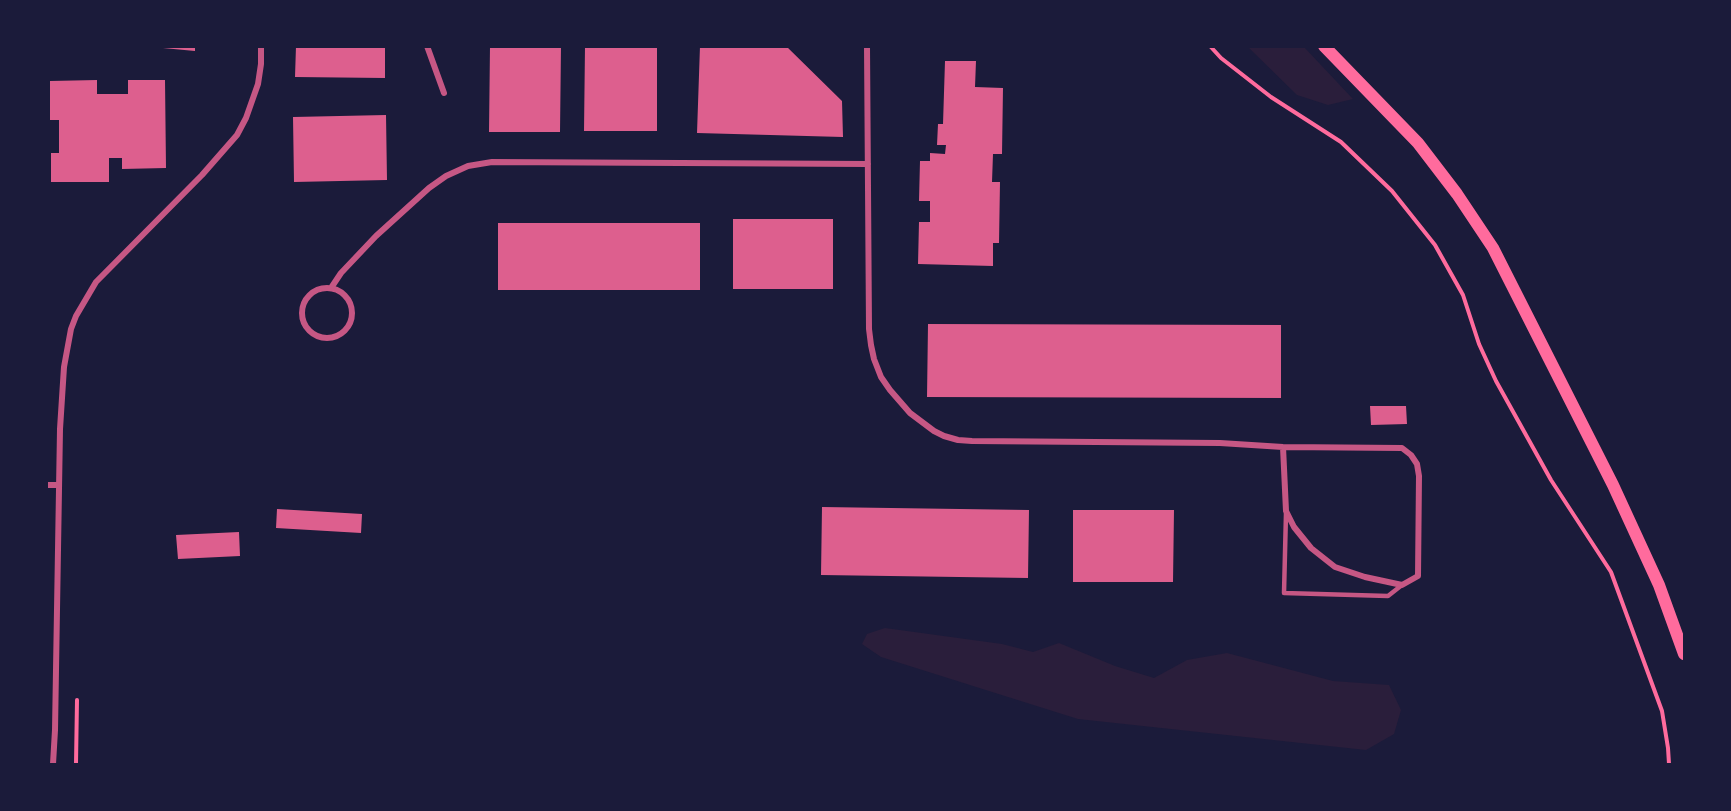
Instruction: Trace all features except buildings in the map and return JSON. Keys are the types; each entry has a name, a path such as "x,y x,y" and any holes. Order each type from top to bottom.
{"main road":[{"path":"1324,46 1418,143 1451,185 1493,248 1621,501 1659,585 1684,654"}],"street":[{"path":"54,763 60,429 68,342 76,316 96,282 202,175 237,135 246,118 258,84 261,46"},
{"path":"427,46 444,93"},
{"path":"867,46 869,329 874,360 890,390 910,413 944,436 972,441 1220,443 1283,447 1402,448 1417,464 1420,489 1418,576 1402,585 1365,578 1335,567 1311,548 1294,527 1286,510 1283,447"},
{"path":"331,288 341,273 384,229 429,188 446,176 468,166 492,162 868,164"},
{"path":"321,288 331,288 348,297 353,316 350,326 343,333 334,338 324,339 307,329 302,320 302,310 305,300 312,293 321,288"},
{"path":"46,485 59,485"}],"lane":[{"path":"1286,510 1284,593 1388,596 1402,585"}],"path":[{"path":"1210,46 1221,58 1271,97 1341,142 1392,191 1435,245 1463,295 1479,344 1496,381 1551,480 1611,572 1662,711 1669,765"},
{"path":"76,765 77,700"}],"shaded area":[{"path":"1248,47 1304,47 1353,99 1328,105 1297,95"},
{"path":"885,628 1002,644 1033,652 1059,643 1115,666 1154,678 1187,660 1227,653 1333,681 1389,685 1401,710 1394,734 1366,750 1078,719 881,657 862,644 867,634"}]}
